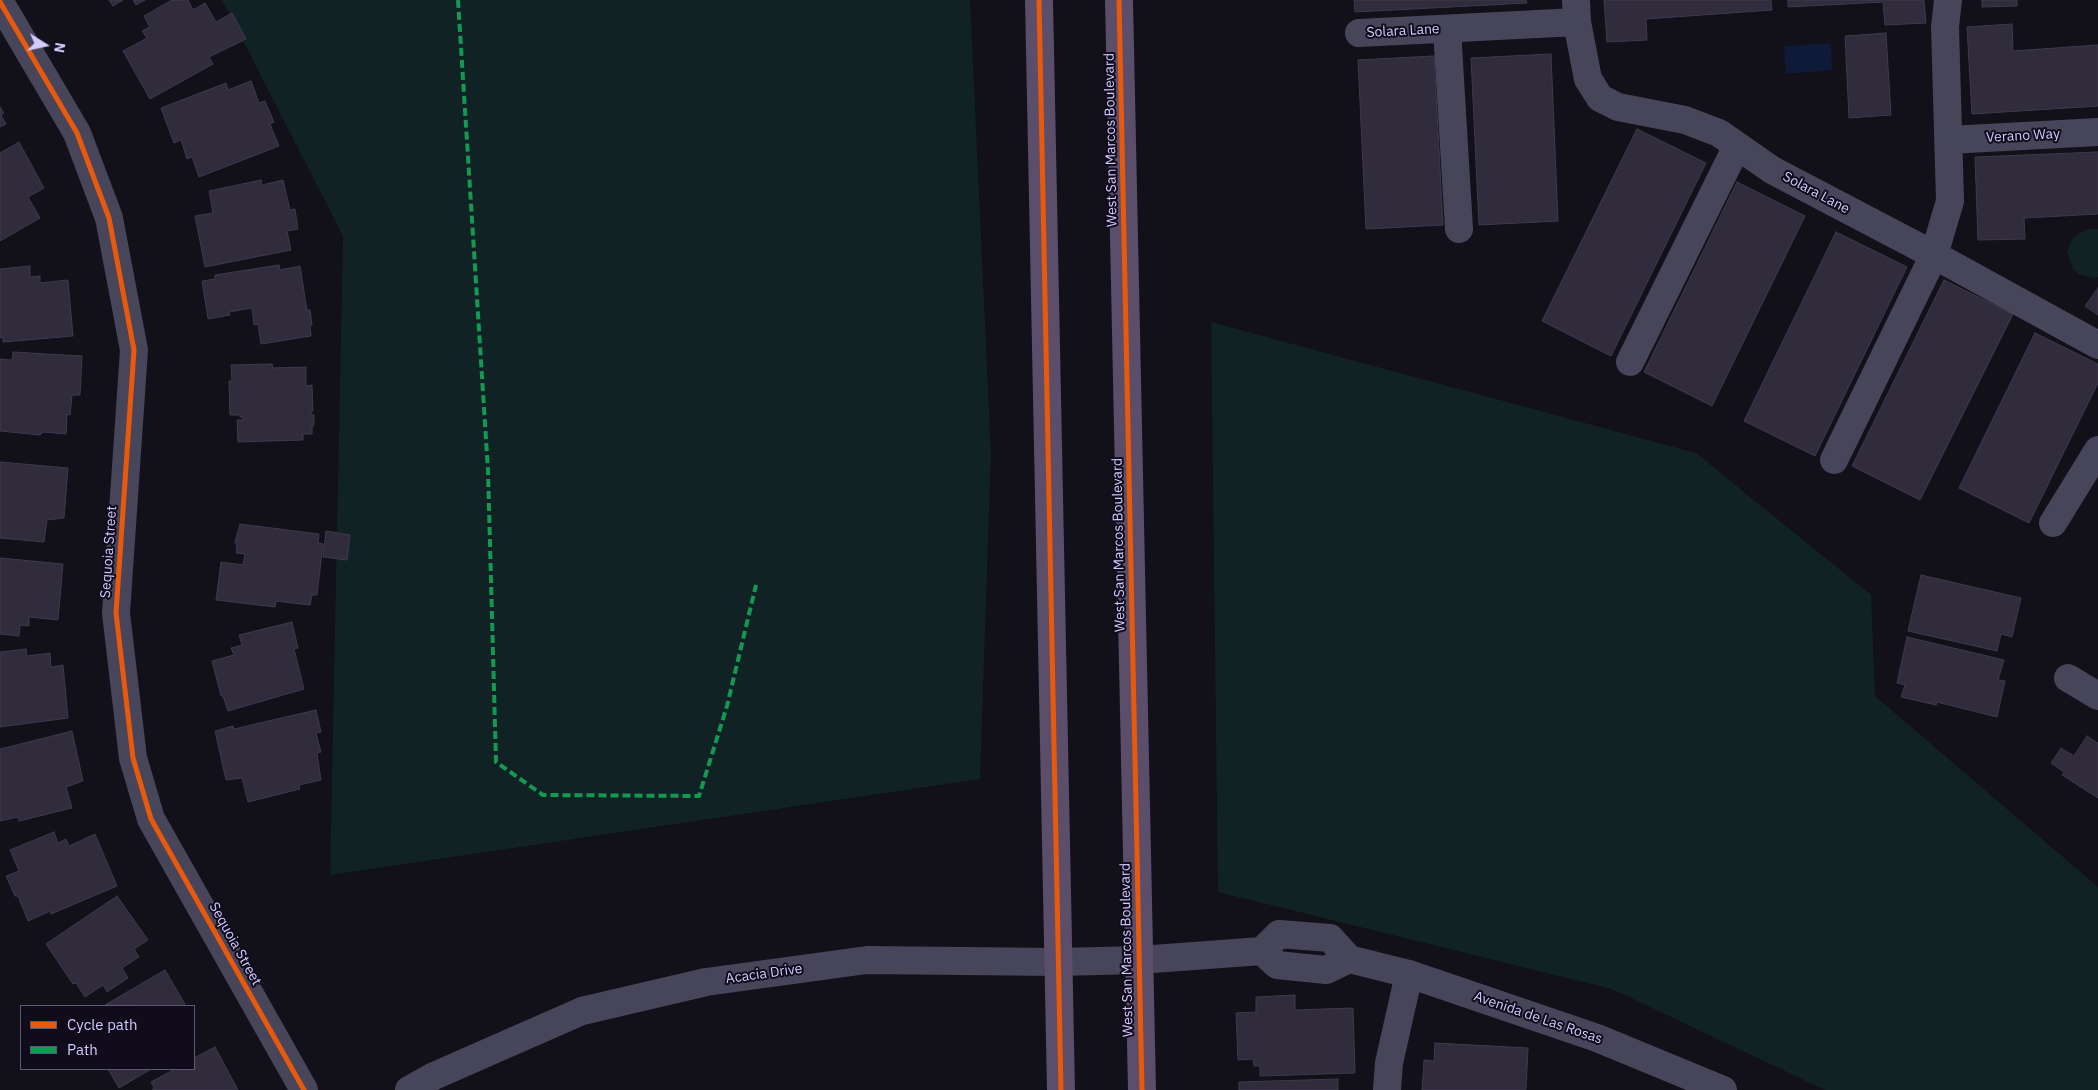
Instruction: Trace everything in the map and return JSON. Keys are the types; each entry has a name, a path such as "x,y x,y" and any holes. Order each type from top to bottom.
{"main road":[{"path":"1039,0 1061,1090"},
{"name":"West San Marcos Boulevard","path":"1119,0 1142,1090"}],"street":[{"path":"1834,460 1934,255 1950,201 1945,27 1948,0"},
{"name":"Sequoia Street","path":"0,2 77,133 109,218 134,350 116,612 133,758 151,819 304,1090"},
{"name":"Solara Lane","path":"1359,33 1447,29 1577,11 1588,79 1600,98 1618,107 1685,120 1719,133 1772,170 1934,255 2098,345"},
{"name":"Solara Lane","path":"1447,29 1459,228"},
{"name":"Verano Way","path":"1949,140 2098,132"},
{"path":"1630,362 1737,146"},
{"path":"2053,523 2098,450"},
{"path":"2068,678 2098,696"},
{"name":"Avenida de Las Rosas","path":"1139,960 1262,952 1276,966 1326,970 1348,959 1409,974 1597,1038 1723,1090"},
{"name":"Acacia Drive","path":"409,1090 434,1076 582,1011 706,982 867,960 1058,962 1139,960"},
{"path":"1387,1090 1389,1063 1409,974"}],"shaded area":[{"path":"222,0 970,0 991,453 980,779 330,875 343,236"},
{"path":"2088,229 2098,229 2098,277 2094,278 2079,274 2073,269 2067,252 2073,237"},
{"path":"1211,322 1696,453 1871,595 1875,696 2098,887 2098,1090 1825,1090 1612,989 1218,892"}],"water":[{"path":"1831,43 1832,70 1786,74 1784,46"}],"building":[{"path":"109,0 123,0 113,6"},
{"path":"133,0 145,0 136,5"},
{"path":"172,0 188,0 193,10 205,3 216,22 232,13 246,39 209,57 213,64 150,99 123,51 147,38 142,31 150,27 144,16"},
{"path":"1354,0 1526,0 1527,3 1355,12"},
{"path":"1604,0 1771,0 1772,10 1646,19 1647,40 1607,42"},
{"path":"1788,0 1924,0 1926,23 1885,25 1883,2 1788,7"},
{"path":"1982,0 2017,0 2017,6 1982,7"},
{"path":"2012,24 2013,51 2098,45 2098,106 1972,114 1967,27"},
{"path":"1886,33 1891,115 1849,118 1845,36"},
{"path":"1551,54 1558,221 1479,225 1471,58"},
{"path":"1434,56 1443,225 1366,229 1358,60"},
{"path":"251,81 259,103 265,101 274,122 270,124 279,146 199,177 192,157 187,159 181,140 174,143 161,108 226,83 228,90"},
{"path":"0,107 4,113 1,115 6,124 0,127"},
{"path":"1637,129 1706,163 1611,356 1542,321"},
{"path":"19,142 44,188 28,197 40,218 0,241 0,153"},
{"path":"2098,152 2098,214 2024,218 2025,239 1978,240 1975,157"},
{"path":"261,180 262,185 283,180 290,210 295,209 298,229 287,231 291,250 205,267 195,216 213,213 209,191"},
{"path":"1737,182 1805,216 1712,406 1644,372"},
{"path":"1836,232 1907,267 1815,456 1744,421"},
{"path":"279,265 280,270 300,266 307,310 310,310 311,336 261,344 258,324 254,325 252,308 229,312 230,315 208,319 202,281 215,279 215,275"},
{"path":"30,266 30,277 40,276 40,283 68,280 73,336 3,342 3,337 0,338 0,269"},
{"path":"1944,280 2013,314 1920,500 1852,466"},
{"path":"2098,288 2098,315 2085,306"},
{"path":"2035,333 2098,364 2098,383 2029,523 1959,488"},
{"path":"13,352 82,356 80,395 72,395 70,415 67,414 66,434 43,432 40,435 0,431 0,359 12,360"},
{"path":"272,364 273,368 306,367 306,386 312,385 313,411 311,411 311,414 314,415 314,425 312,427 312,434 303,434 303,440 238,442 237,420 243,420 243,417 240,417 240,415 230,415 229,381 232,381 231,365"},
{"path":"0,462 68,468 64,518 47,520 44,542 0,538"},
{"path":"240,524 319,534 318,543 323,544 317,595 312,595 310,605 276,601 275,607 216,600 221,562 243,565 245,554 236,553 237,546 235,542"},
{"path":"326,531 350,535 347,560 323,557"},
{"path":"0,558 63,564 58,620 29,617 29,626 20,625 19,636 0,634"},
{"path":"1921,575 2021,598 2012,637 2001,634 1997,651 1908,631"},
{"path":"292,622 298,648 294,649 304,689 228,711 223,696 221,696 212,661 234,655 231,648 242,645 239,635"},
{"path":"1907,637 2004,660 1998,680 2005,681 1997,717 1937,702 1936,705 1901,697 1905,685 1897,683"},
{"path":"26,649 27,656 50,653 51,667 63,665 68,718 0,727 0,652"},
{"path":"316,710 321,732 316,733 321,752 317,753 321,780 299,785 300,789 248,802 242,778 226,780 215,731 233,726 234,729"},
{"path":"72,731 83,781 66,787 72,808 19,821 18,817 0,821 0,749"},
{"path":"2087,736 2098,743 2098,798 2062,775 2064,772 2051,763 2061,748 2074,756"},
{"path":"54,832 58,843 66,839 69,846 95,834 117,886 51,914 50,911 28,921 18,896 15,896 6,876 19,871 10,850"},
{"path":"117,896 148,940 134,949 139,957 122,968 128,978 107,992 103,985 85,997 76,983 73,984 46,944"},
{"path":"165,970 185,1004 184,1005 105,1005"},
{"path":"1295,995 1295,1010 1353,1008 1355,1073 1260,1076 1260,1066 1254,1066 1253,1059 1238,1060 1236,1013 1256,1012 1256,997"},
{"path":"1435,1043 1528,1048 1526,1090 1422,1090 1424,1060 1434,1061"},
{"path":"215,1047 238,1090 152,1090 154,1088 151,1082 173,1070 195,1070 195,1057"},
{"path":"109,1070 149,1070 119,1088"},
{"path":"1338,1079 1338,1090 1239,1090 1239,1082"}],"marked path":[{"path":"458,0 488,471 496,762 543,795 699,796 727,706 756,585"}],"cycle path":[{"path":"1039,0 1061,1090"},
{"path":"1119,0 1142,1090"},
{"path":"0,2 77,133 109,218 134,350 116,613 133,758 151,819 304,1090"}]}
